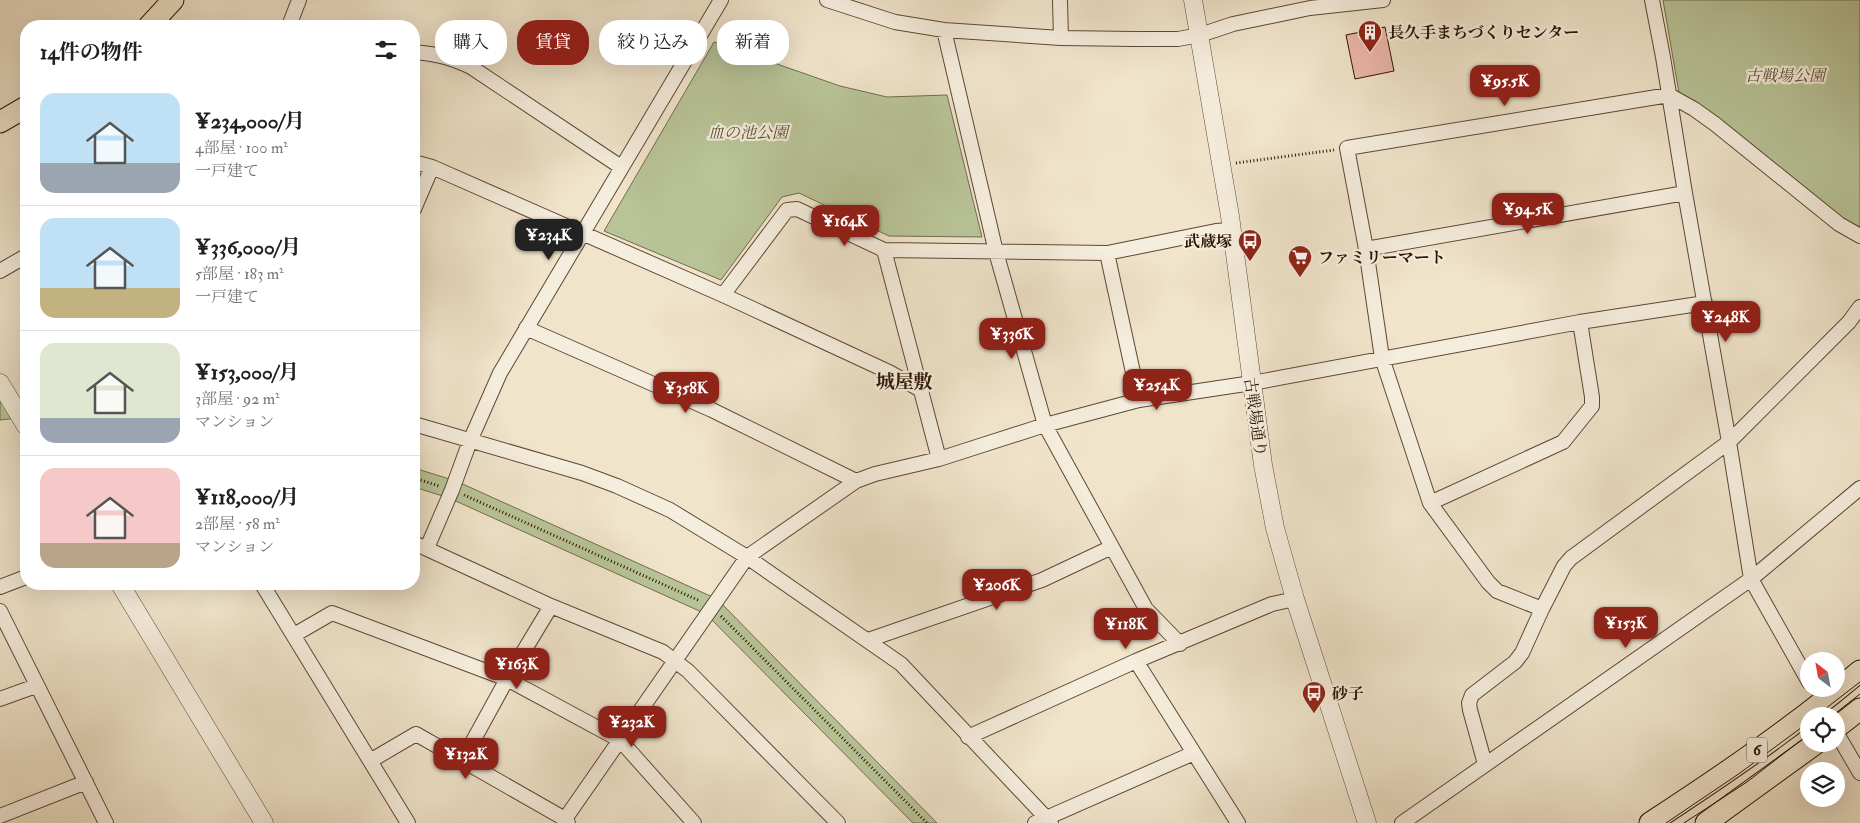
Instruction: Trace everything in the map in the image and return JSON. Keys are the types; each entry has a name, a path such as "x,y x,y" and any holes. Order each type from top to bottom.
{"main road":[{"path":"155,20 173,0"},
{"path":"0,122 20,110"},
{"name":"6","path":"1845,680 1860,671"},
{"name":"6","path":"1650,823 1736,765 1815,698"},
{"path":"1845,722 1860,709"},
{"name":"6","path":"1706,823 1804,752"}],"street":[{"path":"291,20 299,0"},
{"path":"427,548 452,490 470,441 500,373 721,0"},
{"path":"827,0 896,22 944,30 1060,38 1178,39 1200,35 1233,24 1309,4 1383,0"},
{"path":"1060,0 1060,38"},
{"name":"古戦場通り","path":"1193,0 1222,164 1262,465 1275,528 1295,599 1367,823"},
{"path":"1652,0 1664,57 1685,193 1751,579 1800,666"},
{"path":"944,30 996,252 1045,425 1146,609 1180,644"},
{"path":"420,53 451,58 471,67 621,167"},
{"path":"1542,609 1497,591 1488,582 1430,503 1382,358 1366,249 1347,148 1669,95 1715,124 1839,224 1860,236"},
{"path":"420,164 432,167 723,295 890,372 919,388"},
{"path":"420,195 432,167"},
{"path":"1366,249 1685,193"},
{"path":"723,295 788,210 797,209 884,250 1107,253 1216,231 1232,230"},
{"path":"884,250 938,458"},
{"path":"1107,253 1139,400"},
{"path":"0,271 20,259"},
{"path":"370,761 416,734 566,821 747,557 856,481 1045,425 1139,400 1252,382 1580,322 1704,304"},
{"path":"1485,764 1469,704 1472,695 1515,662 1522,654 1564,566 1571,558 1729,442 1854,323 1860,307"},
{"path":"1430,503 1563,442 1592,406 1580,322"},
{"path":"526,328 712,410 856,481"},
{"path":"0,383 20,416"},
{"path":"420,426 582,473 617,486 670,510 747,557 901,664 1044,821 1194,754"},
{"path":"1402,823 1751,579 1860,488"},
{"path":"420,545 551,606 663,652 699,682 838,823"},
{"path":"868,640 1042,580 1112,547"},
{"path":"0,587 20,579"},
{"path":"124,590 264,823"},
{"path":"266,590 408,823"},
{"path":"968,736 1272,604 1295,599"},
{"path":"462,761 507,678 551,606"},
{"path":"0,610 36,686 106,823"},
{"path":"294,635 332,613 507,678 620,740 694,823"},
{"path":"1136,662 1238,823"},
{"path":"0,699 36,686"},
{"path":"1845,746 1860,773"},
{"path":"0,816 86,782"}],"path":[{"path":"1222,164 1347,148"}],"green space":[{"name":"古戦場公園","path":"1663,0 1860,0 1860,227 1844,219 1729,126 1679,93"},
{"name":"血の池公園","path":"714,42 717,43 717,65 780,65 840,86 887,97 947,95 982,237 889,236 799,193 782,197 721,280 604,231 701,65 707,65 707,54"},
{"path":"20,400 20,418 0,420 0,402"},
{"path":"420,470 456,481 717,599 937,823 913,823 706,614 449,498 420,489"}],"building":[{"name":"長久手まちづくりセンター","path":"1385,27 1394,71 1355,79 1346,35"}],"tram line":[{"path":"1828,707 1860,682"},
{"path":"1843,707 1860,694"},
{"path":"1666,823 1740,773 1800,729"},
{"path":"1684,823 1747,782 1800,741"}],"place":[{"name":"長久手まちづくりセンター","path":"1370,53"},
{"name":"武蔵塚","path":"1250,262"},
{"name":"ファミリーマート","path":"1300,278"},
{"name":"砂子","path":"1314,714"}],"district":[{"name":"城屋敷","path":"904,381"}]}
